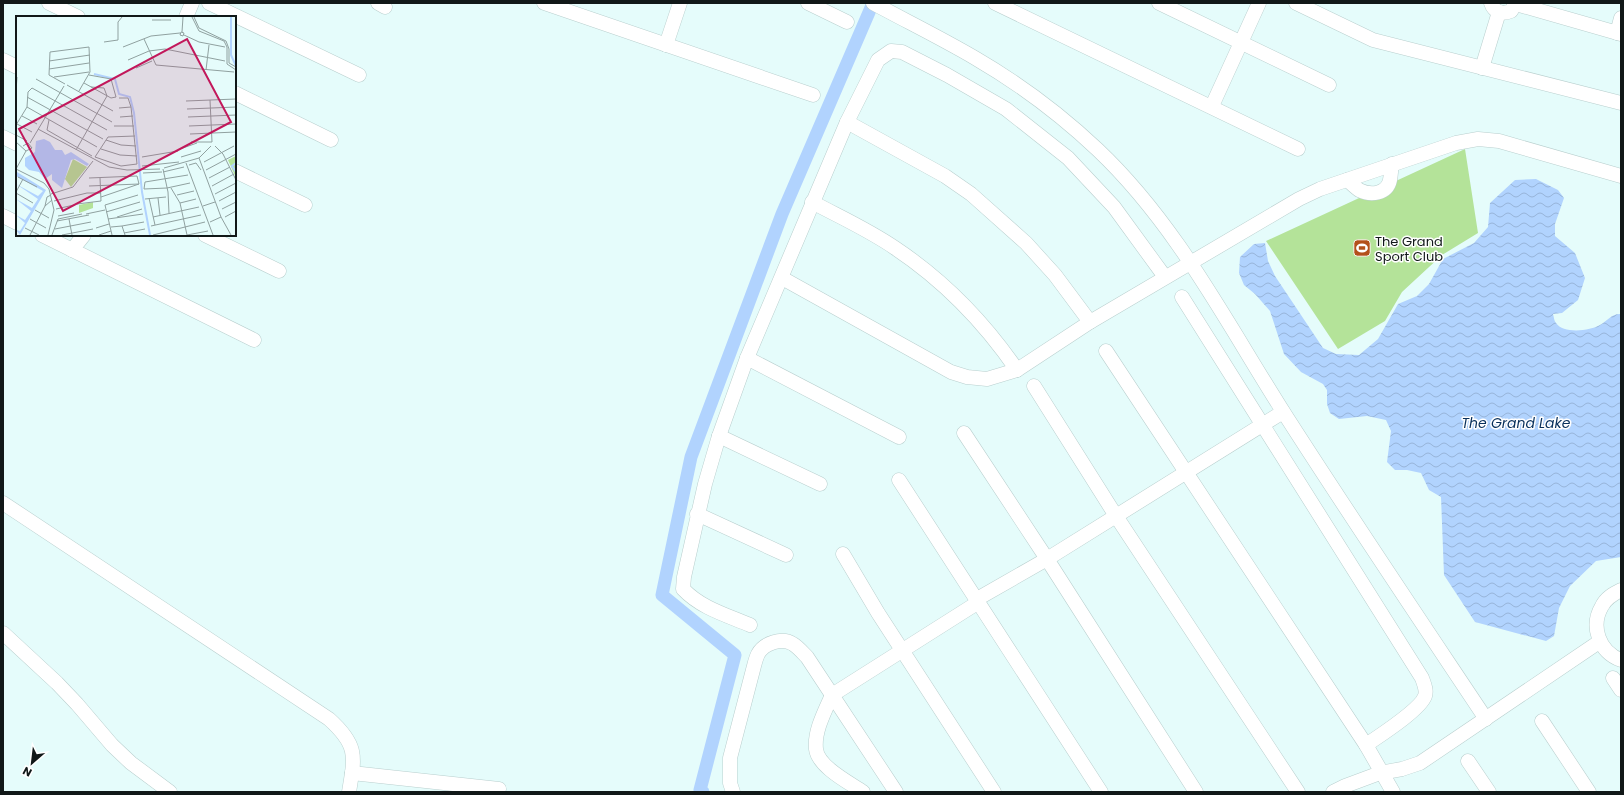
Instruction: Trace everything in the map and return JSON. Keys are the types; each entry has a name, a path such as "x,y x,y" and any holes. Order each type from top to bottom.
{"street":[{"path":"49,3 76,16"},
{"path":"186,16 192,3"},
{"path":"209,3 358,74"},
{"path":"544,3 813,95"},
{"path":"666,45 680,3"},
{"path":"808,3 847,22"},
{"path":"872,3 975,58 1037,99 1098,150 1136,190 1160,219 1191,263 1283,412 1486,719"},
{"path":"995,3 1298,148"},
{"path":"1159,3 1329,86"},
{"path":"1212,106 1259,3"},
{"path":"1296,3 1369,39 1621,103"},
{"path":"1482,68 1495,8 1507,13 1511,11 1516,3 1619,33 1621,18"},
{"path":"750,625 692,599 683,589 684,577 697,514 719,436 747,358 847,122 878,60 891,51 902,52 948,75 1006,109 1068,158 1114,208 1165,277"},
{"path":"3,60 16,66"},
{"path":"236,93 331,140"},
{"path":"847,122 945,176 971,194 1026,243 1055,275 1090,322"},
{"path":"3,137 16,144"},
{"path":"782,278 951,372 967,377 987,379 1016,370 1090,322 1298,199 1392,164 1456,143 1478,139 1499,141 1621,176"},
{"path":"1348,180 1359,190 1371,194 1380,192 1386,188 1390,181 1392,164"},
{"path":"236,171 306,205"},
{"path":"812,202 894,247 932,276 976,317 1001,346 1016,370"},
{"path":"3,216 16,222"},
{"path":"44,236 254,340"},
{"path":"72,250 83,236"},
{"path":"207,236 280,271"},
{"path":"1182,297 1261,425 1422,678 1425,687 1425,696 1411,712 1366,745"},
{"path":"1106,351 1366,745 1380,773 1393,792"},
{"path":"747,358 899,437"},
{"path":"1034,386 1116,516 1298,792"},
{"path":"864,792 836,775 824,763 816,751 816,740 821,721 832,695 974,605 977,599 1048,559 1283,412"},
{"path":"964,433 1048,559 1196,792"},
{"path":"719,436 820,484"},
{"path":"899,480 1101,792"},
{"path":"3,503 329,719 341,729 353,750 349,792"},
{"path":"697,514 786,555"},
{"path":"843,554 902,651 994,792"},
{"path":"1621,590 1611,595 1602,604 1597,615 1596,627 1599,642 1605,650 1615,658 1621,660"},
{"path":"3,633 57,683 112,745 131,763 170,792"},
{"path":"733,792 730,783 730,758 754,666 758,654 766,645 778,641 786,641 794,644 806,657 896,792"},
{"path":"1333,792 1380,773 1402,769 1420,763 1599,642"},
{"path":"1613,678 1621,690"},
{"path":"1542,721 1589,792"},
{"path":"1468,761 1489,792"},
{"path":"352,773 499,789"}],"green space":[{"name":"The Grand Sport Club","path":"1465,149 1478,233 1442,255 1402,292 1385,321 1338,349 1266,241"}],"water":[{"name":"The Grand Lake","path":"1536,179 1558,190 1564,198 1555,224 1555,236 1575,253 1585,278 1578,300 1562,313 1553,314 1555,322 1564,329 1584,330 1596,327 1612,316 1621,314 1621,557 1596,561 1570,586 1559,608 1554,636 1546,641 1475,622 1444,575 1441,497 1429,490 1421,473 1407,470 1395,470 1387,462 1391,431 1386,420 1367,416 1339,419 1330,413 1327,404 1327,390 1323,384 1301,372 1284,354 1270,311 1255,294 1244,285 1239,273 1240,257 1254,244 1265,243 1268,261 1275,276 1323,348 1336,354 1359,355 1378,339 1398,304 1417,296 1429,284 1443,259 1474,243 1488,227 1490,203 1515,180"}],"waterway":[{"path":"703,792 700,790 735,655 662,595 691,457 782,214 873,3"}],"place":[{"name":"The Grand Sport Club","path":"1362,248"}]}
